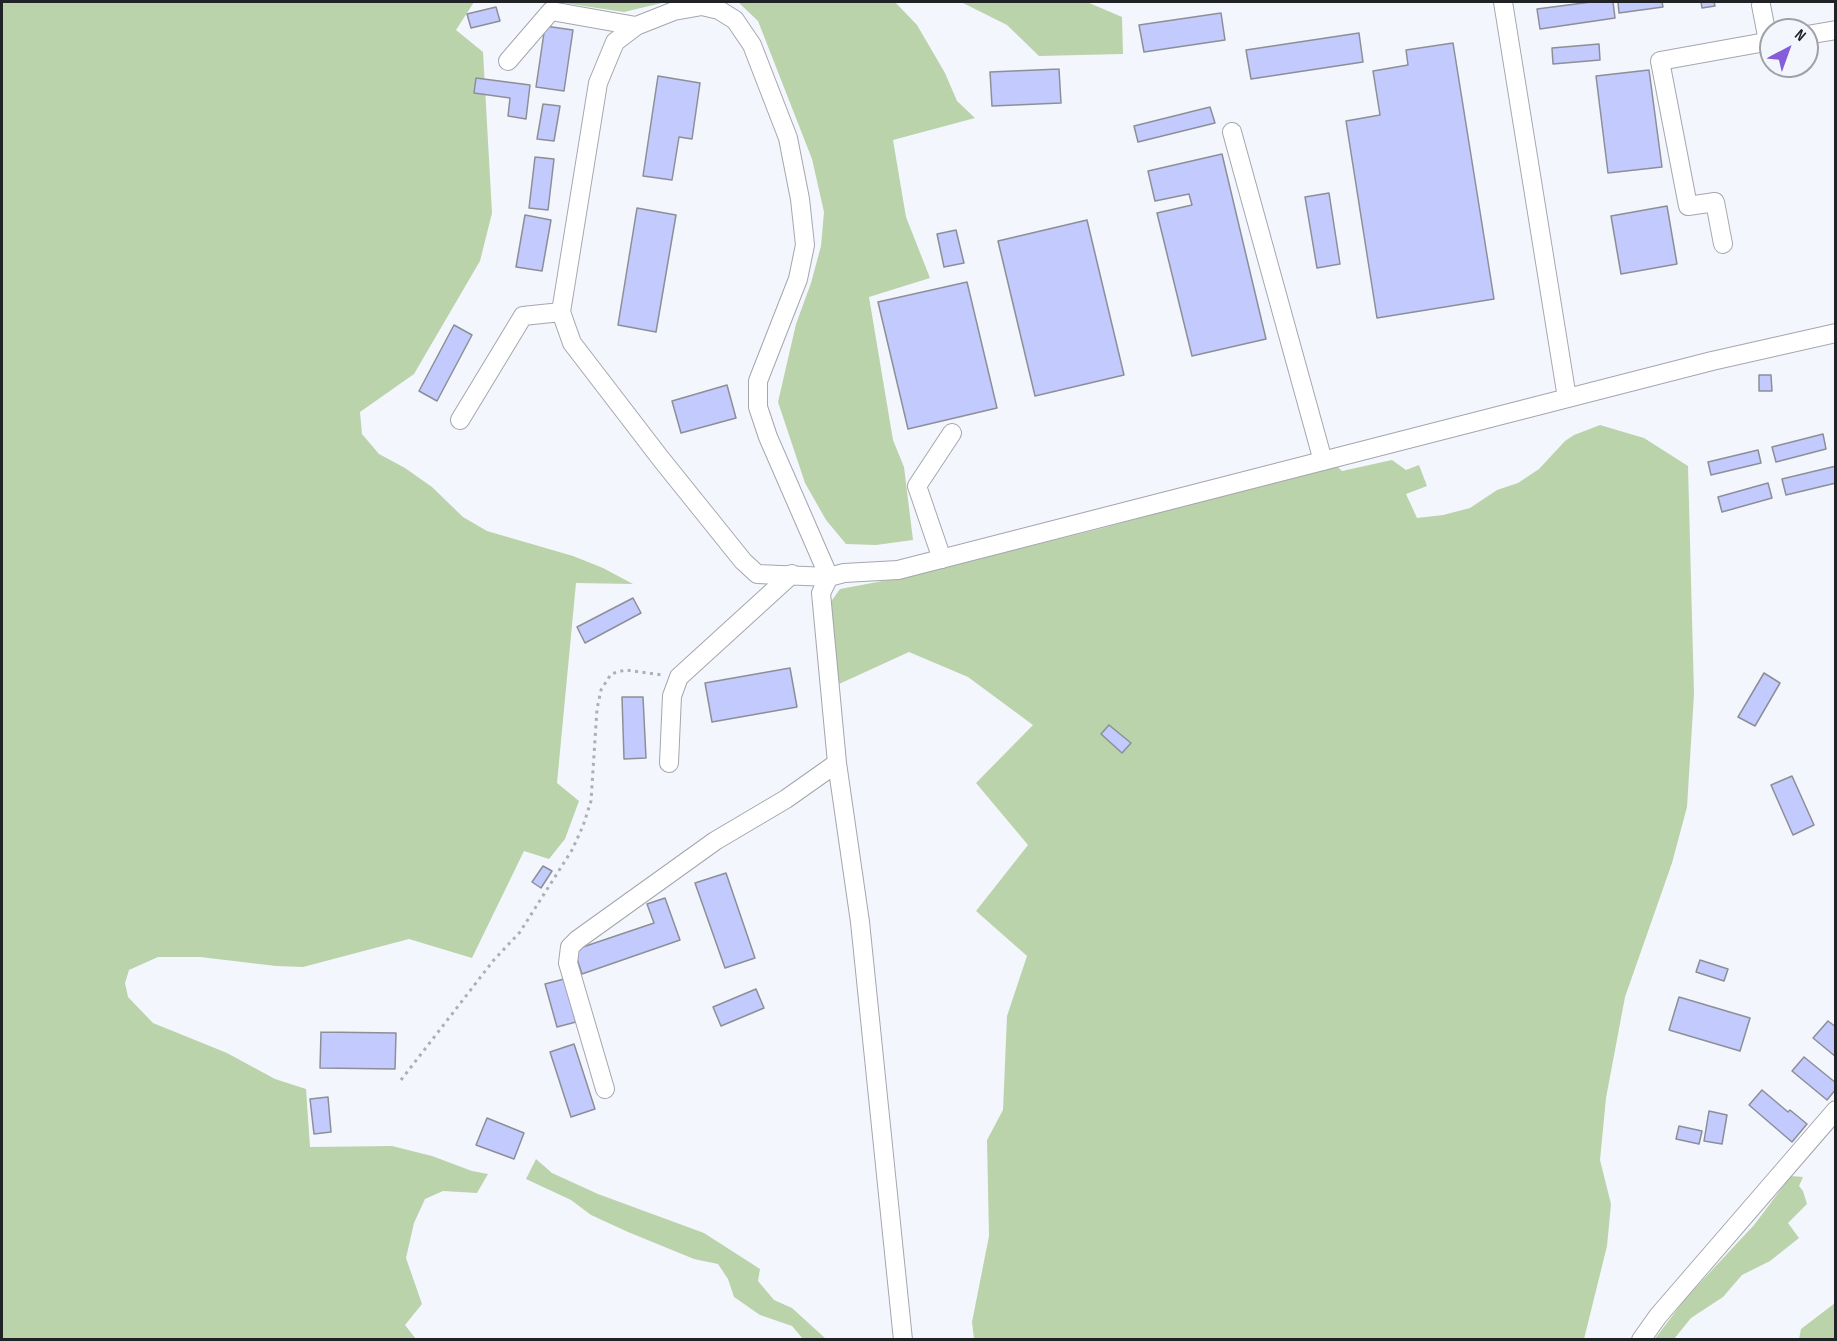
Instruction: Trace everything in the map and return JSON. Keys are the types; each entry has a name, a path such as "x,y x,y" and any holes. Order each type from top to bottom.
{"street":[{"path":"1503,2 1567,398"},
{"path":"1761,5 1764,18"},
{"path":"903,1340 860,922 837,763 821,593 828,577 768,437 758,407 758,381 798,279 805,245 800,200 788,138 753,45 735,20 719,10 702,6 674,11 636,26 615,42 598,83 561,312 572,343 742,561 757,573 828,577 844,573 898,570 1712,361 1836,333"},
{"path":"508,61 551,11 636,26"},
{"path":"1819,33 1836,30"},
{"path":"1723,244 1715,202 1688,206 1660,61 1759,43"},
{"path":"1232,132 1323,461"},
{"path":"460,420 523,316 561,312"},
{"path":"942,559 917,486 951,433"},
{"path":"669,763 672,696 679,677 792,574"},
{"path":"605,1089 568,963 570,947 715,841 786,798 837,763"},
{"path":"1641,1340 1658,1316 1836,1110"}],"path":[{"path":"401,1080 493,961 520,932 572,850 591,801 597,709 601,690 611,674 625,670 679,677"}],"green space":[{"path":"2,2 474,2 456,30 483,52 492,213 480,261 414,374 360,412 362,434 379,454 405,468 432,487 463,517 487,531 573,556 603,568 633,584 576,583 557,783 579,801 565,839 549,859 524,851 472,958 409,939 303,967 200,957 158,957 129,970 125,983 128,997 153,1023 227,1053 275,1079 306,1089 310,1147 392,1146 488,1174 477,1193 443,1191 425,1199 414,1223 406,1258 422,1304 405,1325 416,1339 2,1340"},
{"path":"557,2 666,2 624,12"},
{"path":"738,2 895,2 917,25 945,73 957,101 975,118 893,140 906,217 930,278 869,297 893,440 904,467 913,540 876,545 846,544 826,520 805,483 778,402 796,324 821,246 824,212 812,159 758,21"},
{"path":"961,2 1087,2 1122,17 1123,54 1039,56 1007,25"},
{"path":"1600,425 1644,438 1688,466 1694,694 1687,807 1672,863 1625,997 1606,1098 1600,1160 1611,1204 1607,1246 1584,1339 974,1339 972,1322 989,1236 987,1140 1003,1110 1007,1016 1027,956 976,911 1028,845 976,783 1033,725 968,677 909,652 839,684 830,603 840,589 904,577 1099,529 1335,464 1342,471 1392,460 1406,470 1419,465 1427,486 1406,494 1417,518 1443,515 1470,508 1497,490 1518,483 1539,469 1565,441"},
{"path":"536,1159 552,1173 598,1194 704,1233 760,1269 758,1281 774,1300 792,1308 826,1339 803,1339 792,1326 760,1315 734,1297 728,1279 718,1264 694,1259 628,1232 591,1215 571,1200 526,1179"},
{"path":"1791,1176 1803,1177 1799,1186 1807,1204 1788,1223 1799,1238 1770,1261 1742,1275 1723,1297 1691,1318 1674,1339 1654,1340 1685,1299 1754,1225"},
{"path":"1835,1303 1835,1339 1799,1339 1801,1329"}],"building":[{"path":"1591,2 1613,2 1615,18 1540,29 1537,9"},
{"path":"1618,2 1662,2 1663,7 1619,13"},
{"path":"1701,2 1714,2 1715,6 1702,8"},
{"path":"496,7 500,21 471,28 467,14"},
{"path":"1221,13 1225,40 1144,52 1139,25"},
{"path":"545,26 573,30 564,91 536,87"},
{"path":"1359,33 1363,62 1251,79 1246,50"},
{"path":"1453,43 1494,299 1377,318 1346,121 1380,115 1373,71 1408,65 1406,50"},
{"path":"1599,44 1600,60 1553,64 1552,48"},
{"path":"1059,69 1061,103 992,106 990,72"},
{"path":"1649,70 1662,167 1608,173 1596,76"},
{"path":"658,76 700,83 692,139 679,137 672,180 643,176"},
{"path":"476,78 530,85 526,119 508,116 510,98 474,93"},
{"path":"543,104 560,106 554,141 537,139"},
{"path":"1210,107 1215,123 1138,142 1134,126"},
{"path":"1222,154 1266,339 1192,356 1157,213 1192,205 1189,194 1155,201 1148,171"},
{"path":"535,157 554,159 548,210 529,208"},
{"path":"1329,193 1340,264 1317,268 1305,197"},
{"path":"1667,206 1677,264 1621,274 1611,216"},
{"path":"637,208 676,215 656,332 618,325"},
{"path":"525,215 551,220 542,271 516,267"},
{"path":"1087,220 1124,375 1035,396 998,241"},
{"path":"956,230 964,263 944,267 937,234"},
{"path":"967,282 997,408 908,429 878,302"},
{"path":"454,325 472,335 437,401 419,391"},
{"path":"1759,375 1771,375 1772,391 1759,391"},
{"path":"727,385 736,418 681,433 672,401"},
{"path":"1823,434 1826,449 1776,462 1772,447"},
{"path":"1758,450 1761,463 1711,475 1708,462"},
{"path":"1836,466 1836,483 1786,495 1782,479"},
{"path":"1768,483 1772,498 1722,512 1718,497"},
{"path":"633,598 641,613 585,643 577,627"},
{"path":"790,668 797,707 712,722 705,683"},
{"path":"1764,673 1780,683 1755,726 1738,717"},
{"path":"622,697 643,697 646,758 624,759"},
{"path":"1109,725 1131,743 1122,753 1101,734"},
{"path":"1792,776 1814,825 1793,835 1771,785"},
{"path":"543,866 552,871 541,888 532,882"},
{"path":"726,873 755,958 725,968 695,883"},
{"path":"665,898 680,940 582,974 574,950 654,923 647,904"},
{"path":"1700,960 1728,969 1724,981 1696,972"},
{"path":"564,979 576,1022 557,1027 545,984"},
{"path":"756,989 764,1008 721,1026 713,1007"},
{"path":"1679,997 1750,1018 1740,1051 1669,1030"},
{"path":"1828,1021 1836,1027 1836,1057 1813,1038"},
{"path":"321,1032 396,1033 395,1069 320,1068"},
{"path":"574,1044 595,1109 571,1117 550,1052"},
{"path":"1804,1057 1836,1083 1836,1089 1827,1100 1792,1071"},
{"path":"1762,1090 1788,1112 1790,1110 1807,1124 1792,1142 1749,1105"},
{"path":"328,1097 331,1132 314,1134 310,1099"},
{"path":"1709,1111 1727,1115 1722,1144 1704,1141"},
{"path":"487,1118 524,1133 514,1159 476,1145"},
{"path":"1679,1126 1702,1131 1699,1144 1676,1139"}]}
